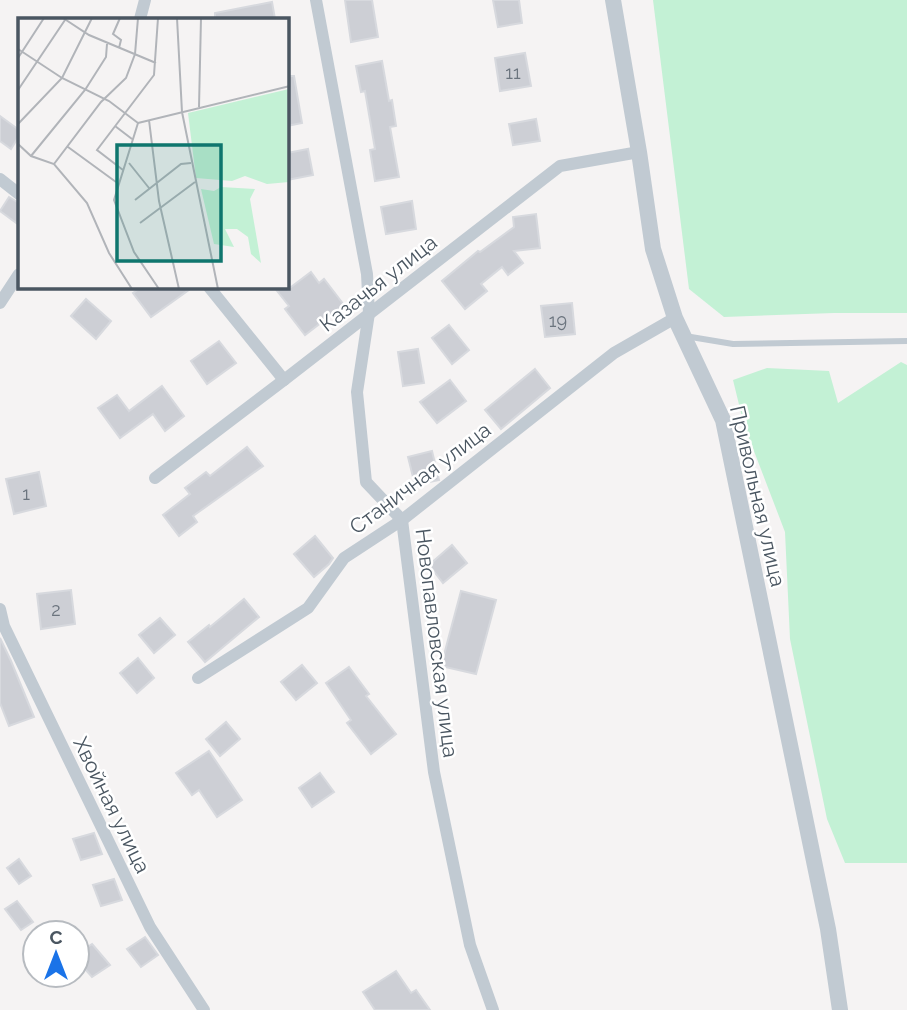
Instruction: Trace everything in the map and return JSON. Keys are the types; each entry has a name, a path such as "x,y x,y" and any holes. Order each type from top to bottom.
{"street":[{"path":"140,18 145,0"},
{"name":"Новопавловская улица","path":"316,0 367,274 369,313 357,392 366,482 402,520 434,772 470,945 493,1010"},
{"name":"Привольная улица","path":"613,0 653,249 675,318 723,420 828,929 840,1010"},
{"name":"Казачья улица","path":"155,478 559,166 639,152"},
{"path":"0,179 18,193"},
{"path":"0,303 18,276"},
{"path":"211,289 284,380"},
{"name":"Станичная улица","path":"198,678 309,608 344,558 402,520 614,353 675,318"},
{"name":"Хвойная улица","path":"0,609 4,626 150,927 204,1010"}],"lane":[{"path":"683,336 733,344 907,341"}],"green space":[{"path":"653,0 907,0 907,313 724,317 689,289"},
{"path":"901,362 907,365 907,863 845,863 827,819 790,639 785,532 744,425 733,380 767,368 829,371 838,403"}],"building":[{"path":"345,0 372,0 378,37 351,42"},
{"path":"493,0 519,0 522,23 498,27"},
{"path":"272,2 275,18 215,18 215,13"},
{"path":"525,53 531,86 500,91 495,58"},
{"path":"382,61 396,126 390,127 399,177 375,181 370,150 375,149 365,91 361,92 356,66"},
{"path":"289,76 294,76 302,123 289,126"},
{"path":"0,116 18,129 18,138 11,149 0,141"},
{"path":"536,119 540,141 513,145 509,124"},
{"path":"308,149 313,175 289,180 289,153"},
{"path":"9,197 18,202 18,224 0,211"},
{"path":"412,201 416,229 386,234 381,207"},
{"path":"536,214 540,248 514,251 523,263 508,275 502,267 481,284 487,291 465,309 442,281 478,251 514,227 513,217"},
{"path":"311,272 319,283 324,279 344,305 305,335 285,309 289,306 276,289 291,287"},
{"path":"139,289 190,289 151,317 133,293"},
{"path":"86,299 111,321 96,339 71,316"},
{"path":"572,303 575,334 545,337 541,306"},
{"path":"449,325 469,350 452,364 432,338"},
{"path":"219,341 236,363 207,384 191,361"},
{"path":"418,349 424,383 403,386 398,352"},
{"path":"535,369 550,388 501,429 485,410"},
{"path":"450,380 466,401 437,423 420,402"},
{"path":"162,386 184,416 165,431 153,414 120,438 98,408 117,395 129,411"},
{"path":"247,447 263,466 193,516 197,522 179,536 163,515 190,494 185,488 206,472 210,476"},
{"path":"432,451 439,480 415,485 408,457"},
{"path":"39,472 46,506 14,514 6,479"},
{"path":"315,536 333,558 314,577 294,554"},
{"path":"452,545 467,563 443,583 429,565"},
{"path":"71,590 75,624 41,629 37,594"},
{"path":"461,591 496,600 476,674 441,666"},
{"path":"244,599 259,617 205,662 188,642"},
{"path":"160,618 175,635 154,653 139,635"},
{"path":"0,638 34,717 9,726 0,703"},
{"path":"138,658 154,678 137,693 120,673"},
{"path":"302,665 317,683 296,700 281,682"},
{"path":"349,667 369,694 366,696 396,734 371,754 347,723 351,720 326,683"},
{"path":"226,722 240,739 220,756 206,739"},
{"path":"209,751 242,800 217,817 199,790 192,795 176,773"},
{"path":"320,773 334,792 312,807 299,788"},
{"path":"94,833 102,854 81,860 73,839"},
{"path":"19,859 31,876 19,884 7,868"},
{"path":"114,879 122,900 101,906 93,885"},
{"path":"17,901 31,919 21,919 21,930 5,909"},
{"path":"145,937 158,955 141,967 127,949"},
{"path":"91,945 110,965 92,977 91,976"},
{"path":"396,971 411,993 416,990 430,1010 375,1010 363,992"}]}
